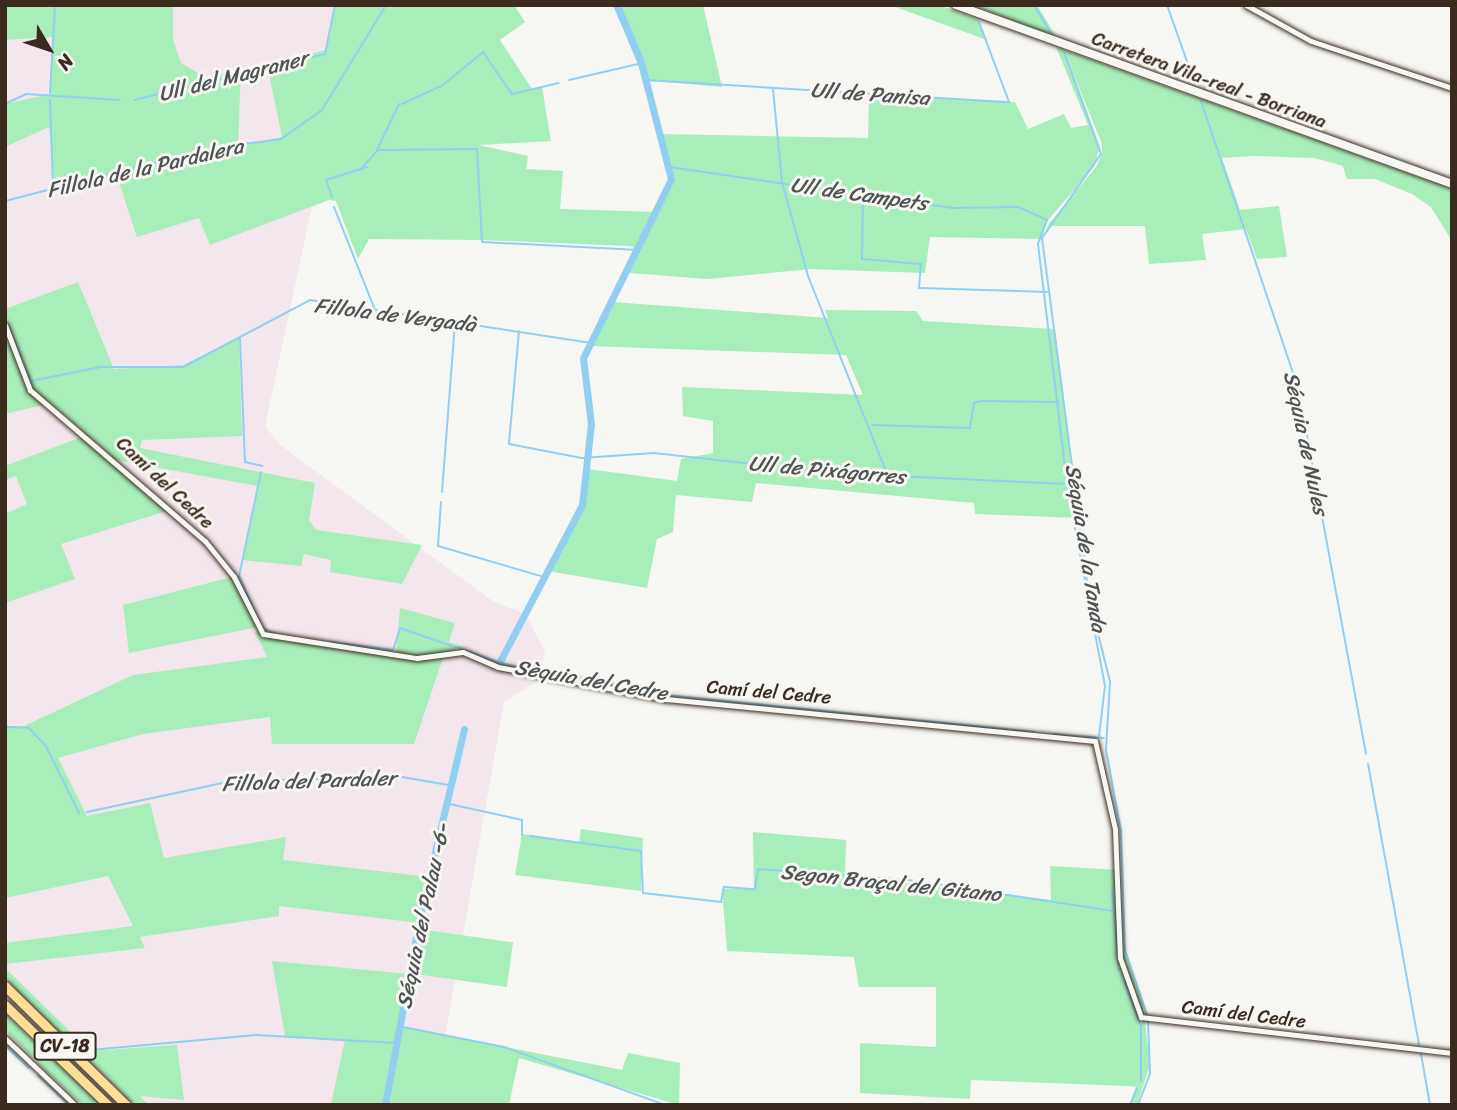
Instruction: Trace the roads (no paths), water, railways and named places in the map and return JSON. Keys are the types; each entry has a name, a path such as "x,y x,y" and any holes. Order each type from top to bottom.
{"main road":[{"name":"Carretera Vila-real - Borriana","path":"956,5 1452,184"},
{"name":"CV-18","path":"5,986 125,1105"},
{"name":"CV-18","path":"5,1005 108,1105"}],"street":[{"path":"1246,5 1311,40 1452,88"},
{"name":"Camí del Cedre","path":"5,326 30,390 205,541 267,636 417,658 463,652 498,667 666,699 1098,743 1115,829 1120,958 1147,1017 1452,1053"},
{"path":"5,1038 75,1105"}],"waterway":[{"path":"50,93 55,5"},
{"name":"Ull del Magraner","path":"134,100 325,54 335,5"},
{"name":"Fillola de la Pardalera","path":"5,201 207,149 281,139 322,110 386,5"},
{"name":"Séquia del Palau -6-","path":"614,5 639,64 671,179"},
{"name":"Séquia del Palau -6-","path":"499,663 582,505 591,424 583,358 671,179 641,62 617,5"},
{"name":"Séquia de la Tanda","path":"1034,5 1050,32"},
{"name":"Séquia de Nules","path":"1167,5 1195,84"},
{"name":"Ull de Panisa","path":"645,80 1009,102 979,22"},
{"path":"402,104 443,85 483,52 512,94 559,83"},
{"name":"Séquia de la Tanda","path":"1064,52 1101,154 1042,238 1090,601 1110,682 1106,750 1121,831 1125,950 1147,1015"},
{"path":"569,80 638,64"},
{"name":"Ull de Campets","path":"773,89 782,182 808,276 887,474"},
{"name":"Ull del Magraner","path":"5,104 26,94 120,100"},
{"path":"50,100 53,188"},
{"name":"Séquia de Nules","path":"1201,101 1298,387 1366,754"},
{"path":"377,150 399,104"},
{"path":"360,170 378,150 477,149 482,242 639,250"},
{"path":"332,197 326,180 367,167"},
{"name":"Ull de Campets","path":"669,167 953,208 1018,207 1047,220 1038,244 1067,485 1105,686 1099,736"},
{"name":"Ull de Campets","path":"863,195 862,259 921,264 919,288 1047,292"},
{"path":"334,207 375,310"},
{"name":"Fillola de Vergadà","path":"5,319 31,381 101,367 183,367 310,300 590,343"},
{"path":"442,492 455,322"},
{"name":"Ull de Pixágorres","path":"519,331 509,444 582,458 654,453 832,473 1067,484"},
{"name":"Sèquia del Cedre","path":"240,338 245,462 263,466"},
{"path":"872,425 970,428 974,403 1059,402"},
{"name":"Sèquia del Cedre","path":"261,472 239,576 262,627 274,633"},
{"path":"441,502 438,546 544,577"},
{"name":"Sèquia del Cedre","path":"332,642 393,650 400,628 504,664 655,694 1034,732"},
{"name":"Fillola del Pardaler","path":"5,727 29,728 46,746 79,813"},
{"name":"Séquia del Palau -6-","path":"385,1105 421,911 464,729"},
{"name":"Sèquia del Cedre","path":"1054,734 1104,738"},
{"name":"Séquia de Nules","path":"1368,764 1419,1044"},
{"name":"Fillola del Pardaler","path":"87,812 231,781 402,777 448,785"},
{"name":"Segon Braçal del Gitano","path":"445,803 522,820 522,835"},
{"name":"Segon Braçal del Gitano","path":"530,836 641,851 643,893 721,902 724,887 755,889 758,869 908,880 1112,911"},
{"path":"1112,890 1119,971"},
{"path":"1124,981 1141,1026 1141,1081"},
{"name":"Séquia de la Tanda","path":"1138,1105 1150,1073 1148,1021"},
{"path":"398,1026 504,1047 665,1105"},
{"path":"90,1050 256,1035 395,1043"},
{"path":"5,1045 29,1068"},
{"name":"Séquia de Nules","path":"1421,1054 1430,1105"},
{"path":"38,1076 69,1105"},
{"path":"1130,1105 1137,1088"}]}
